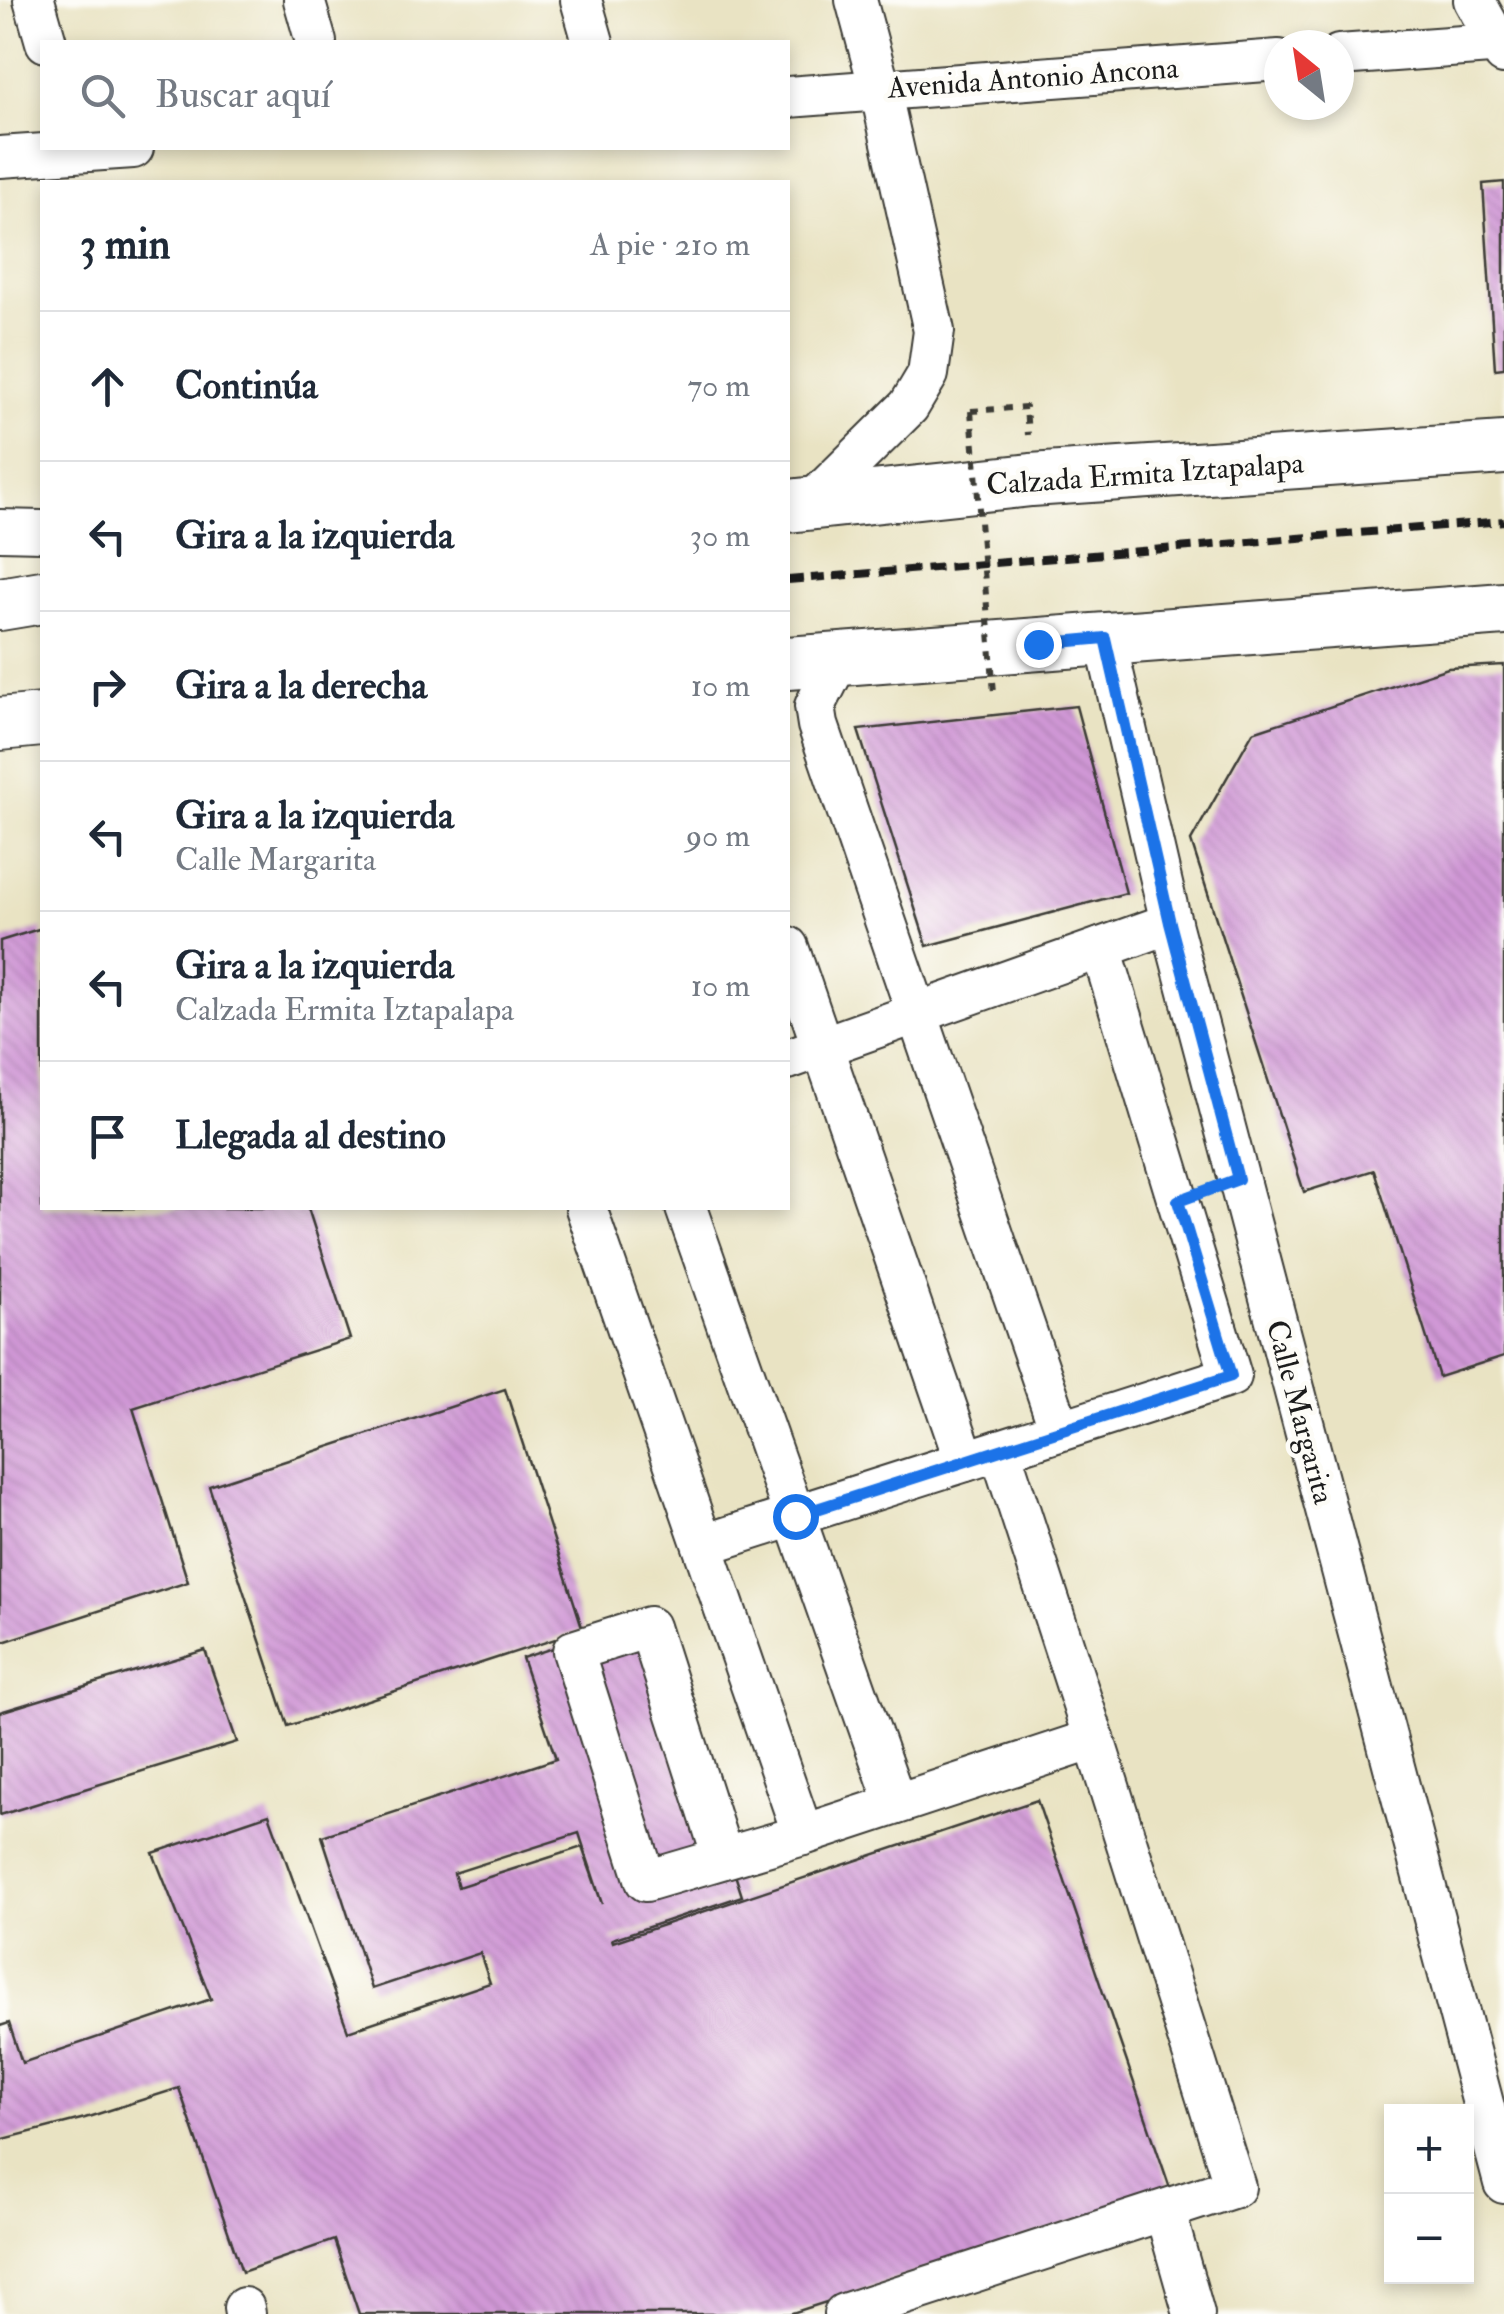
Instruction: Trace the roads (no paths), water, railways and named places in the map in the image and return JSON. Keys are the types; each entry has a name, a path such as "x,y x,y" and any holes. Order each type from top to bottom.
{"main road":[{"name":"Calzada Ermita Iztapalapa","path":"798,505 1032,480 1504,448"},
{"path":"0,604 40,597"},
{"path":"790,663 1504,610"},
{"path":"0,724 40,720"}],"street":[{"path":"34,0 45,40"},
{"path":"304,0 315,40"},
{"path":"581,0 592,40"},
{"path":"798,505 909,406 928,374 934,331 856,0"},
{"path":"1354,54 1502,47 1474,0"},
{"name":"Avenida Antonio Ancona","path":"790,97 1264,61"},
{"path":"0,157 78,150"},
{"path":"0,530 40,531"},
{"name":"Calle Margarita","path":"1105,638 1170,923 1504,2182"},
{"path":"839,659 815,706 818,725 1060,1430"},
{"path":"805,1053 1170,923"},
{"path":"702,1544 1231,1376 1101,948"},
{"path":"790,959 805,1053 983,1456 1094,1740 1235,2188 844,2314"},
{"path":"1178,1201 1238,1179"},
{"path":"587,1210 803,1835"},
{"path":"687,1210 896,1804"},
{"path":"723,1858 650,1626 573,1651 646,1881 803,1835 1094,1740"},
{"path":"1166,2212 1194,2314"}],"railway":[{"path":"790,580 1504,521"}]}
